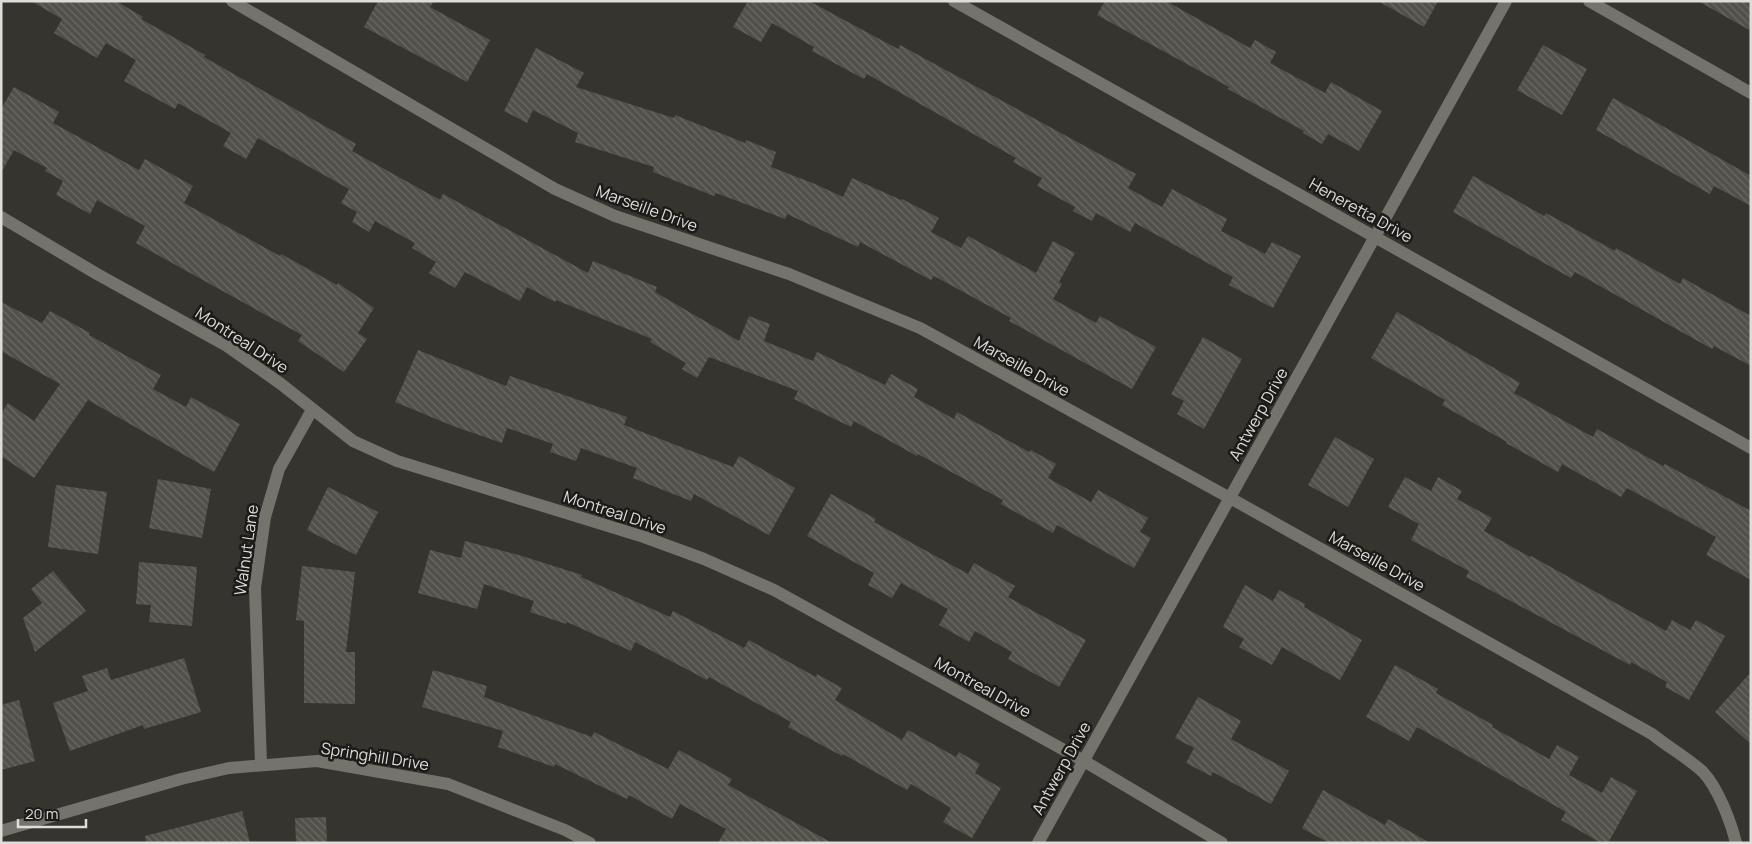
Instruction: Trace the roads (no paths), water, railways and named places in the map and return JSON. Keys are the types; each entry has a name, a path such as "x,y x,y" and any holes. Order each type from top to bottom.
{"street":[{"name":"Marseille Drive","path":"232,1 555,189 616,216 789,274 920,328 1230,498 1652,734 1703,772 1713,786 1732,826 1736,843"},
{"name":"Heneretta Drive","path":"954,1 1751,448"},
{"name":"Antwerp Drive","path":"1038,843 1506,1"},
{"path":"1589,1 1751,93"},
{"name":"Montreal Drive","path":"1,217 97,274 227,346 281,384 353,440 396,461 644,537 704,559 765,586 1084,760 1222,843"},
{"name":"Walnut Lane","path":"262,764 255,588 265,516 279,470 312,410"},
{"name":"Springhill Drive","path":"1,831 181,779 229,768 317,761 448,784 565,830 590,843"}]}
